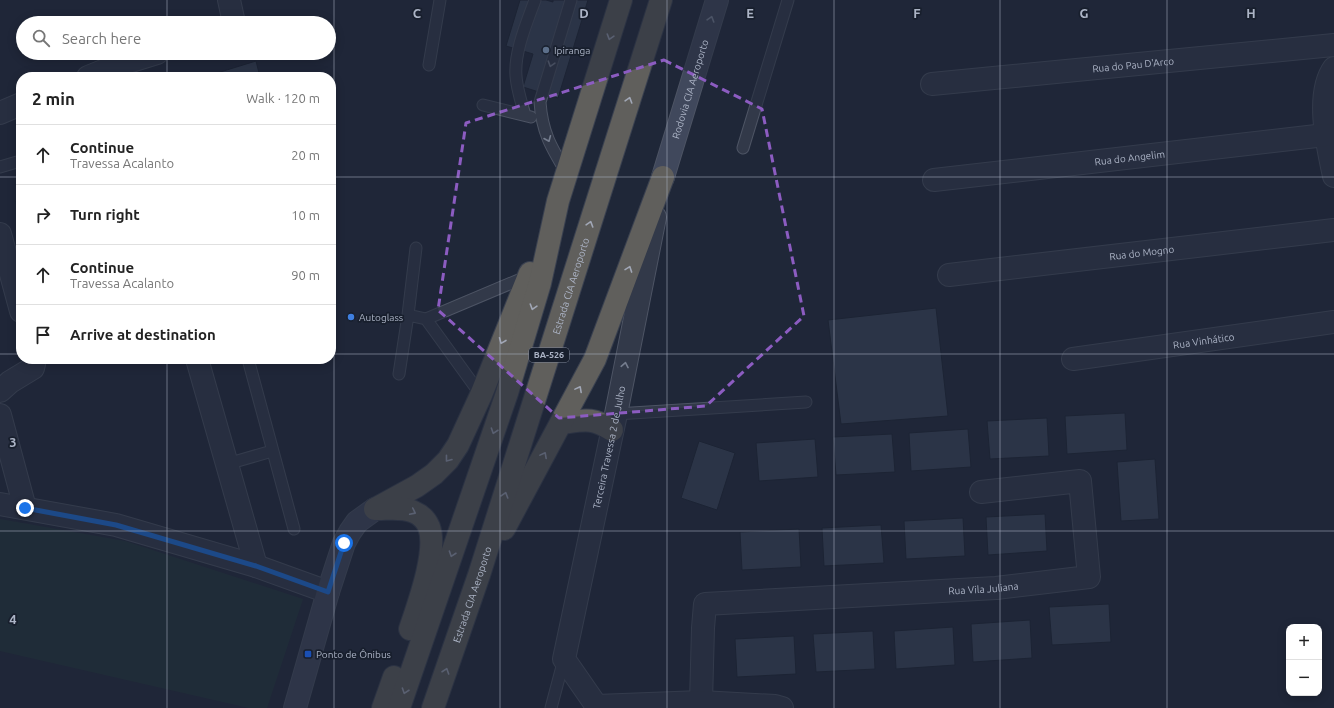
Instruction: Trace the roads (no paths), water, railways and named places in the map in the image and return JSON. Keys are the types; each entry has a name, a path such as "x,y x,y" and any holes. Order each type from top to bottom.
{"highway":[{"name":"BA-526","path":"399,708 507,393 540,283 558,201 621,0"},
{"name":"Estrada CIA Aeroporto","path":"433,708 479,575 661,0"},
{"path":"479,575 595,359 662,177"},
{"path":"375,509 417,486 434,474 448,460 458,445 481,395 529,275 544,228 558,201"},
{"path":"561,423 583,420 593,420 601,423 614,422"},
{"path":"375,509 407,509 415,512 425,520 431,536 430,554 425,583 383,708"}],"main road":[{"name":"Rodovia CIA Aeroporto","path":"662,177 717,0"},
{"path":"295,708 328,592 344,543 357,522 375,509"}],"street":[{"path":"229,0 232,16"},
{"name":"Rua do Pau D'Arco","path":"932,84 1334,45"},
{"path":"116,72 142,60"},
{"path":"1334,68 1327,85 1324,109 1325,135 1334,176"},
{"path":"0,113 16,106"},
{"name":"Rua do Angelim","path":"934,180 1325,135"},
{"name":"Terceira Travessa 2 de Julho","path":"564,659 614,422 662,177"},
{"name":"Rua do Mogno","path":"949,275 1334,230"},
{"path":"0,234 16,293"},
{"name":"Rua Vinhático","path":"1074,359 1334,322"},
{"path":"0,391 10,382 33,368 34,364"},
{"path":"198,364 256,566"},
{"path":"0,415 25,508"},
{"name":"Rua Vila Juliana","path":"701,702 705,604 996,588 1089,577 1080,482 981,492"},
{"path":"0,504 116,525 256,566 328,592"},
{"path":"564,659 598,707 701,702 775,706 782,708"}],"lane":[{"path":"428,65 440,0"},
{"path":"525,115 517,88 516,62 523,33 535,0"},
{"path":"567,174 547,140 541,119 540,102 571,0"},
{"path":"743,148 788,0"},
{"path":"483,105 541,119"},
{"path":"0,167 16,162"},
{"path":"399,374 416,248"},
{"path":"408,315 426,319 529,275"},
{"path":"426,319 481,395"},
{"path":"249,364 294,529"},
{"path":"614,422 806,402"},
{"path":"227,464 272,451"},
{"path":"551,708 564,659"}],"place":[{"name":"Ipiranga","path":"546,50"},
{"name":"Autoglass","path":"351,317"},
{"name":"Ponto de Ônibus","path":"308,654"}]}
